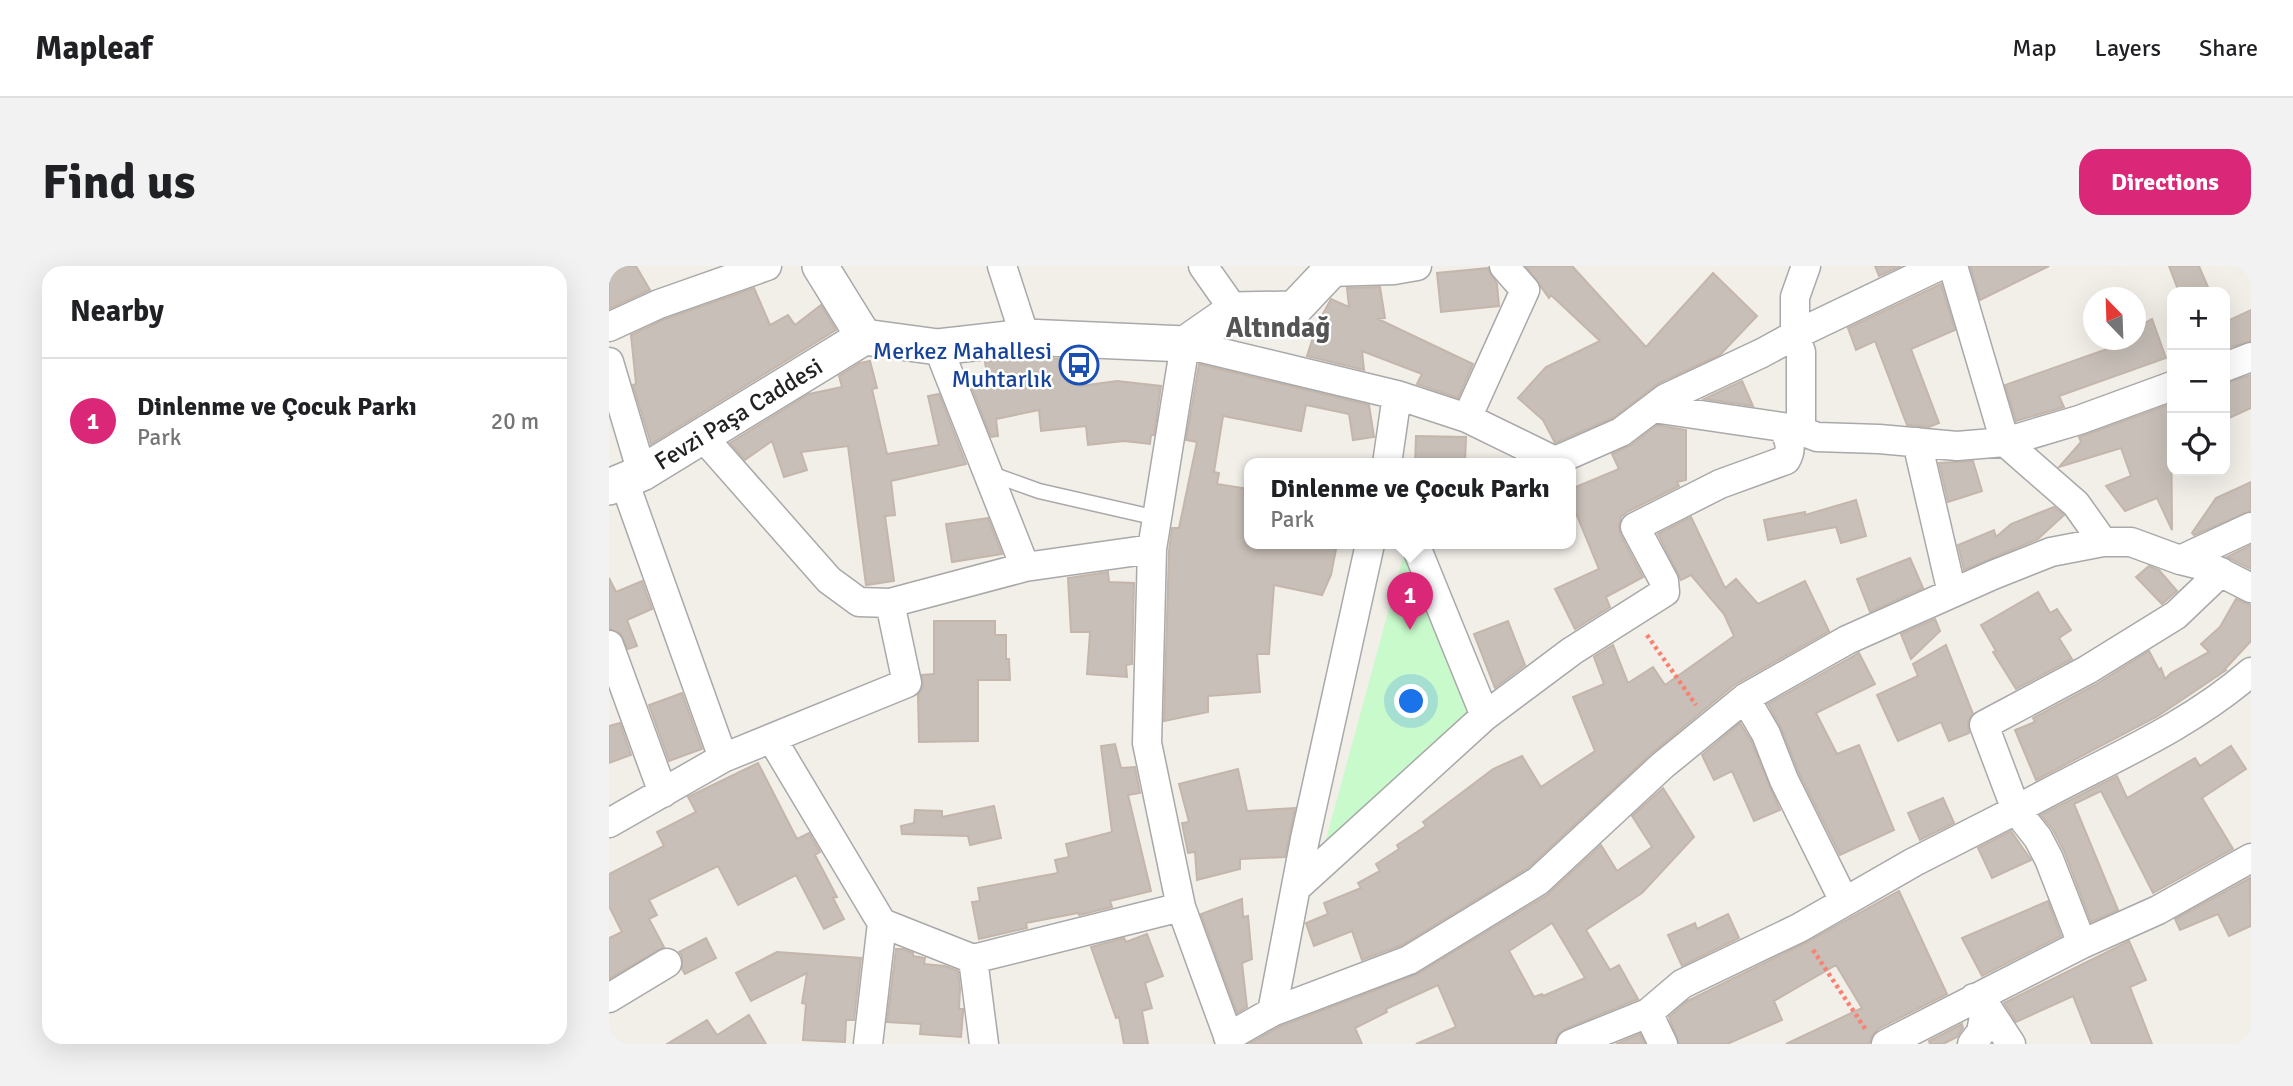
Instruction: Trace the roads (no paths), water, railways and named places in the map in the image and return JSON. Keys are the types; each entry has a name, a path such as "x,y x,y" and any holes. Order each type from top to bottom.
{"street":[{"path":"609,327 659,304 767,266"},
{"path":"820,266 864,337 938,347 1025,337 1185,344 1397,395 1467,418 1549,458"},
{"path":"1002,266 1025,337"},
{"path":"1203,266 1234,310"},
{"path":"1417,266 1394,270 1329,269 1294,309 1234,310 1185,344 1152,549 1147,743 1181,907 1230,1040 1272,1012 1409,960 1538,881 1663,765 1745,698 1847,640 1952,593 2051,552 2103,542 2131,542 2221,572 2251,588"},
{"path":"1467,418 1525,290 1504,266"},
{"path":"1296,888 1485,716 1572,651 1665,592 1664,581 1635,527 1720,484 1786,460 1790,453 1801,352 1795,335 1795,298 1806,266"},
{"path":"1562,458 1621,432 1666,398 1939,266"},
{"path":"1953,266 2005,442 2076,504 2103,542"},
{"name":"Fevzi Paşa Caddesi","path":"625,480 864,337"},
{"path":"938,347 1025,567"},
{"path":"2230,365 2251,357"},
{"path":"609,362 625,480 723,758"},
{"path":"1653,408 1792,429 1817,437 1957,446 2005,442 2080,420 2167,388"},
{"path":"1388,458 1397,395"},
{"path":"702,436 829,580 859,602 890,603 1025,567 1152,549"},
{"path":"1917,442 1952,593"},
{"path":"2180,560 2251,527"},
{"path":"1272,1012 1305,839 1369,549"},
{"path":"1417,549 1485,716"},
{"path":"2082,944 2049,859 2038,838 2016,810 1984,725 2087,670 2176,615 2221,572"},
{"path":"609,823 723,758 907,683 890,603"},
{"path":"609,645 663,793"},
{"path":"1571,1044 1649,1013 1682,984 1799,928 2055,788 2131,752 2227,693 2251,672"},
{"path":"1745,698 1766,734 1784,780 1844,901"},
{"path":"772,739 882,923 868,1044"},
{"path":"1877,1038 1980,1002 2082,944 2158,910 2251,858"},
{"path":"882,923 973,959 1181,907"},
{"path":"973,959 984,1044"},
{"path":"609,998 667,963"},
{"path":"1972,1044 1981,1032 1980,1002"},
{"path":"1980,1002 2011,1044"},
{"path":"1649,1013 1663,1044"}],"lane":[{"path":"988,473 1039,491 1157,518"}],"place":[{"name":"Merkez Mahallesi Muhtarlık","path":"1079,365"},
{"name":"Dinlenme ve Çocuk Parkı","path":"1410,630"}],"district":[{"name":"Altındağ","path":"1278,328"}]}
